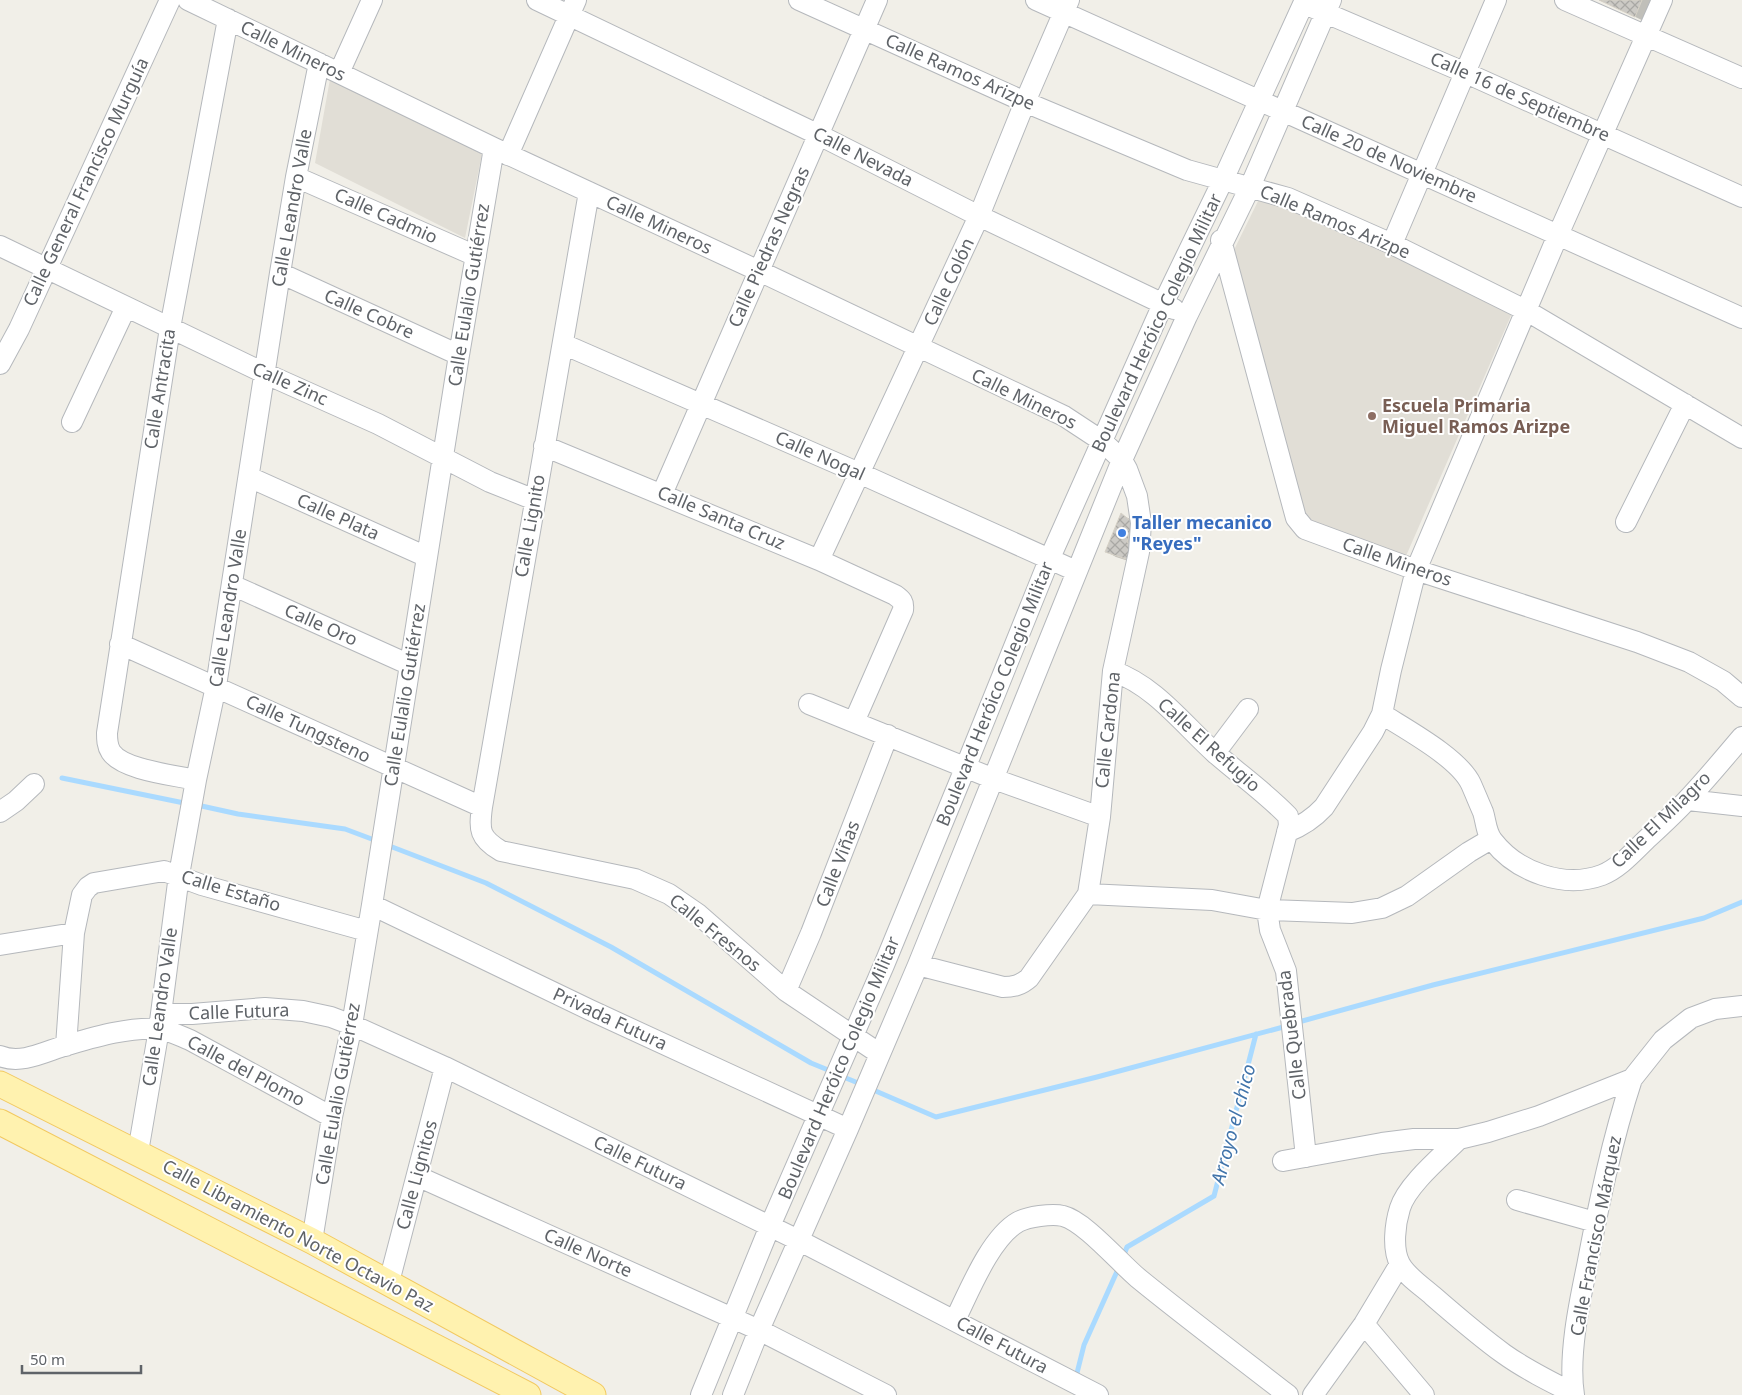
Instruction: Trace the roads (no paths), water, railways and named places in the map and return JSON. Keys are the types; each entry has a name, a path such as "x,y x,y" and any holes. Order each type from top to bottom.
{"main road":[{"name":"Calle Libramiento Norte Octavio Paz","path":"0,1084 312,1241 594,1395"},
{"name":"Calle Libramiento Norte Octavio Paz","path":"0,1122 528,1395"}],"street":[{"name":"Calle General Francisco Murguía","path":"0,364 19,329 170,0"},
{"name":"Calle Mineros","path":"188,0 501,151 1064,416 1102,441 1122,460"},
{"path":"339,73 372,0"},
{"name":"Calle Nevada","path":"537,0 573,8 979,216 1187,316"},
{"name":"Calle Ramos Arizpe","path":"799,0 1025,102 1187,170 1288,198 1392,244 1527,311 1742,438"},
{"name":"Calle Piedras Negras","path":"662,494 877,0"},
{"name":"Calle 20 de Noviembre","path":"1036,0 1066,6 1283,111 1742,318"},
{"path":"1392,244 1496,0"},
{"path":"1565,0 1742,78"},
{"path":"1287,832 1305,824 1324,807 1373,732 1382,714 1416,570 1558,235 1662,0"},
{"name":"Calle 16 de Septiembre","path":"1301,1 1329,7 1466,72 1742,197"},
{"name":"Boulevard Heróico Colegio Militar","path":"701,1395 770,1226 854,1038 1049,560 1163,304 1260,100 1301,1"},
{"name":"Calle Colón","path":"820,560 979,216 1066,6"},
{"name":"Boulevard Heróico Colegio Militar","path":"733,1395 759,1330 918,965 1122,460 1187,316 1250,187 1329,7"},
{"name":"Calle Eulalio Gutiérrez","path":"312,1241 332,1117 352,1025 372,905 476,256 501,151 573,8"},
{"name":"Calle Antracita","path":"196,780 127,765 116,758 110,750 107,733 170,328 228,19"},
{"name":"Calle Leandro Valle","path":"138,1152 160,1022 179,875 196,780 216,686 280,273 296,177 319,63"},
{"name":"Calle Cadmio","path":"296,177 476,256"},
{"name":"Calle Lignito","path":"501,851 490,844 483,836 480,826 482,807 589,192"},
{"name":"Calle Mineros","path":"1208,210 1223,244 1296,518 1300,525 1312,532 1416,570 1637,642 1689,662 1723,681 1742,697"},
{"name":"Calle Zinc","path":"0,246 264,373 378,424 490,482 534,500"},
{"name":"Calle Cobre","path":"280,273 459,354"},
{"path":"72,422 126,307"},
{"name":"Calle Nogal","path":"563,344 859,473 1076,571"},
{"path":"1626,522 1685,404"},
{"name":"Calle Santa Cruz","path":"544,446 820,560 901,599 904,604 903,610 854,722"},
{"name":"Calle Cardona","path":"918,965 1003,987 1023,984 1030,978 1088,894 1100,817 1113,671 1139,552 1142,523 1137,496 1122,460"},
{"name":"Calle Plata","path":"249,476 427,557"},
{"name":"Calle Oro","path":"232,585 410,665"},
{"name":"Calle Tungsteno","path":"120,644 482,807"},
{"name":"Calle El Refugio","path":"1113,671 1130,677 1142,685 1215,753 1288,816 1289,825 1287,832"},
{"path":"809,704 994,778 1100,817"},
{"path":"1215,753 1248,710"},
{"path":"1088,894 1212,900 1267,910 1352,913 1382,908 1407,896 1469,852 1491,839 1470,782 1459,768 1442,753 1382,714"},
{"name":"Calle Viñas","path":"786,992 888,735"},
{"name":"Calle El Milagro","path":"1491,839 1516,862 1538,873 1559,880 1581,880 1603,875 1627,858 1688,800 1742,737"},
{"path":"0,812 16,801 34,784"},
{"path":"1688,800 1742,806"},
{"name":"Calle Quebrada","path":"1287,832 1267,910 1270,930 1286,971 1306,1157"},
{"name":"Calle Fresnos","path":"501,851 636,879 669,894 698,914 786,992 880,1054"},
{"name":"Calle Estaño","path":"74,933 82,895 88,887 94,884 164,871 202,885 367,931"},
{"name":"Privada Futura","path":"372,905 590,1010 848,1129"},
{"path":"0,945 74,933 66,1046"},
{"path":"1283,1161 1382,1143 1414,1139 1459,1138 1488,1132 1539,1116 1632,1079 1663,1040 1690,1018 1715,1009 1742,1006"},
{"name":"Calle Futura","path":"0,1056 13,1059 21,1058 160,1022 264,1008 303,1010 331,1017 445,1068 770,1226 1098,1395"},
{"name":"Calle del Plomo","path":"160,1022 173,1033 190,1040 332,1117"},
{"name":"Calle Lignitos","path":"389,1282 445,1068"},
{"name":"Calle Francisco Márquez","path":"1574,1394 1574,1357 1578,1313 1595,1222 1622,1108 1632,1079"},
{"path":"1459,1138 1412,1186 1400,1206 1396,1229 1396,1254 1400,1264 1408,1274 1460,1320 1504,1354 1546,1380 1574,1394"},
{"name":"Calle Norte","path":"417,1176 759,1330 886,1395"},
{"path":"1517,1200 1595,1222"},
{"path":"954,1320 986,1258 1004,1235 1018,1222 1042,1216 1062,1216 1078,1222 1137,1277 1288,1395"},
{"path":"1313,1395 1364,1324 1400,1264"},
{"path":"1364,1324 1424,1395"}],"waterway":[{"path":"62,778 189,804"},
{"path":"197,805 238,814 345,829 377,841"},
{"path":"387,845 486,883 611,947 811,1063 833,1072"},
{"path":"1295,1023 1433,985 1704,918 1742,902"},
{"path":"871,1089 936,1117 1097,1077 1287,1026"},
{"name":"Arroyo el chico","path":"1123,1257 1127,1247 1214,1196 1256,1034"},
{"path":"841,1076 863,1085"},
{"name":"Arroyo el chico","path":"1076,1377 1084,1345 1119,1267"}],"place":[{"name":"Escuela Primaria Miguel Ramos Arizpe","path":"1372,416"},
{"name":"Taller mecanico \"Reyes\"","path":"1122,533"}]}
